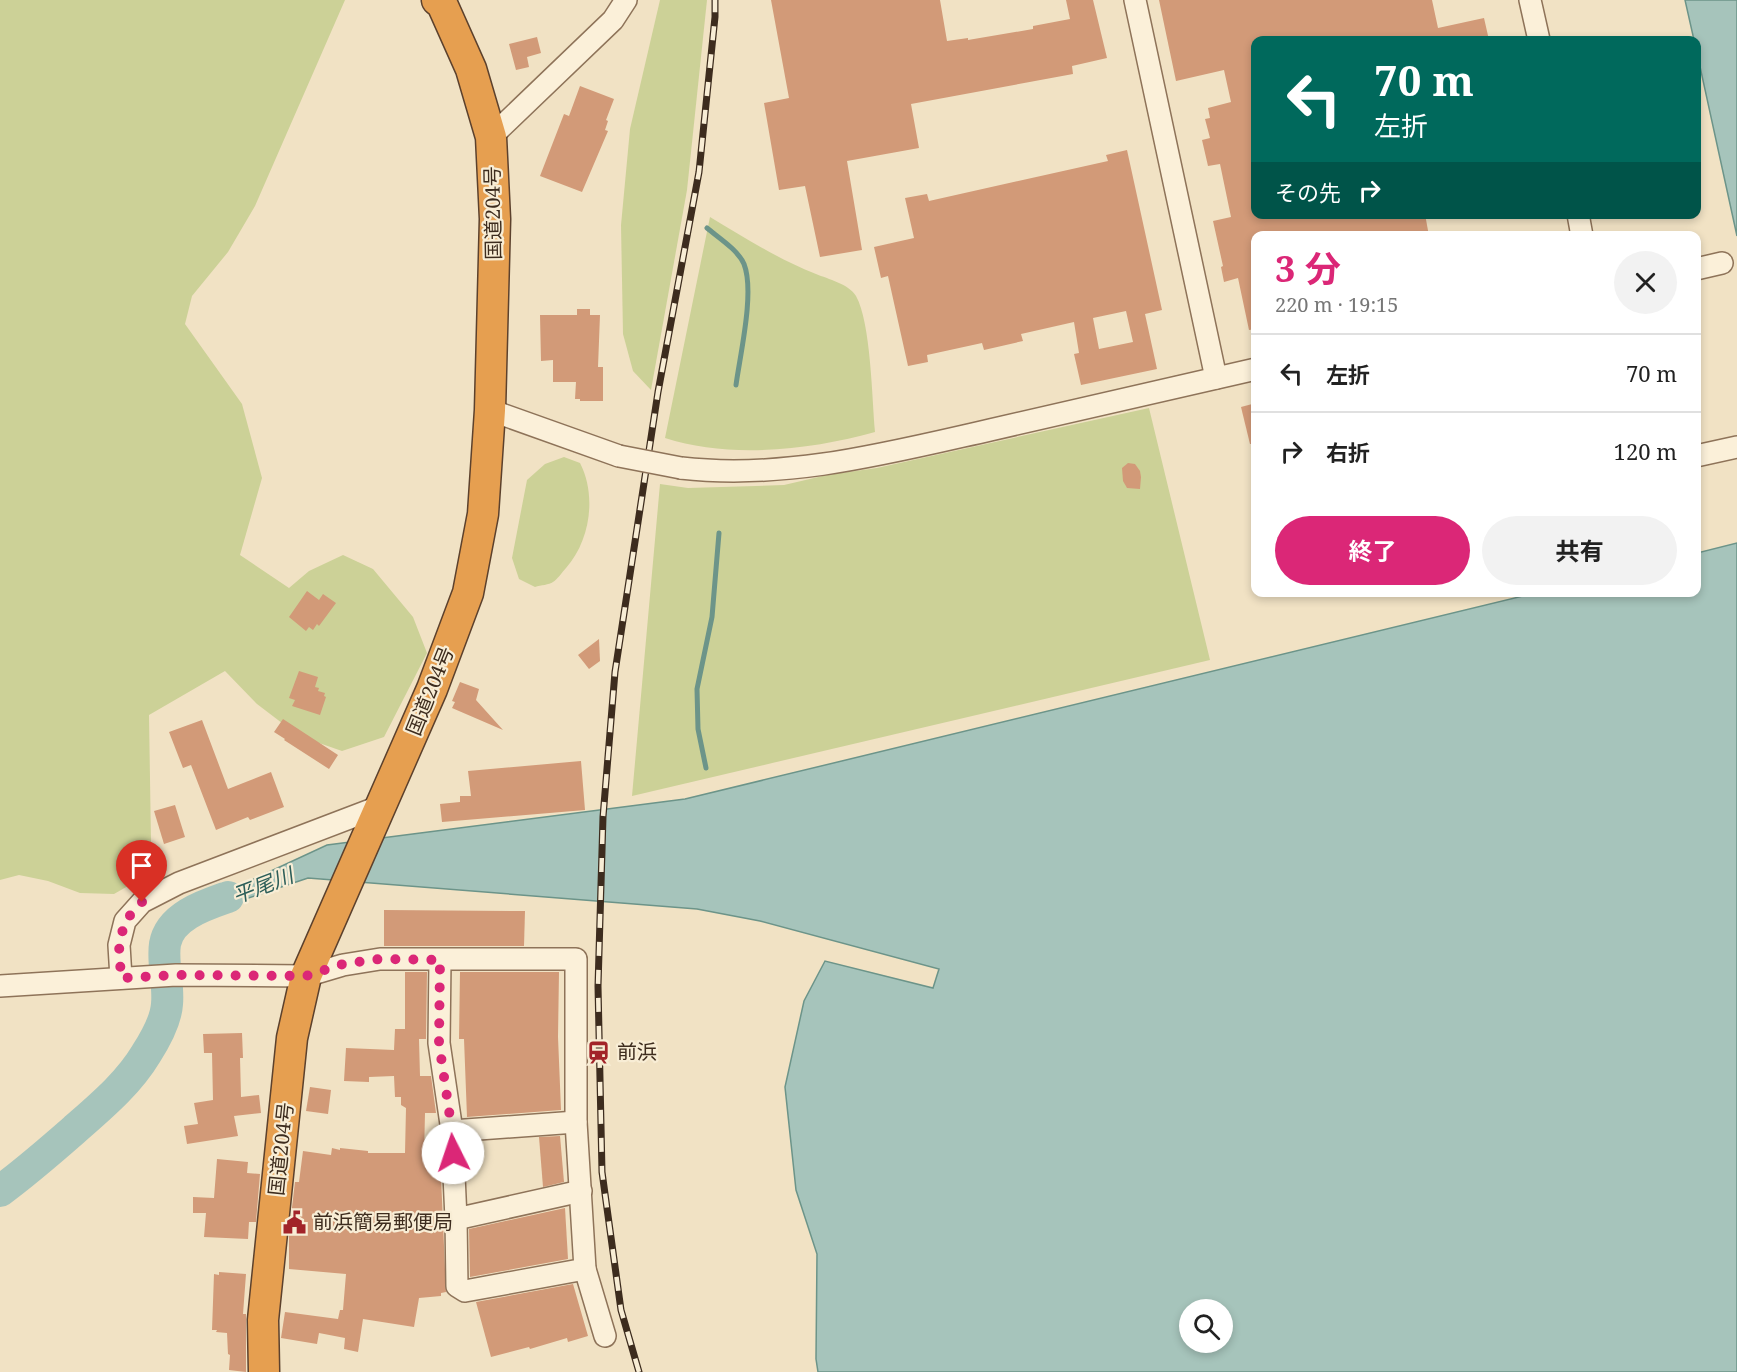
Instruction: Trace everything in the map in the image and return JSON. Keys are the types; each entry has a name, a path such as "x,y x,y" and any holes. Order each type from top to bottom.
{"highway":[{"name":"国道204号","path":"264,1372 263,1320 292,1038 306,976 432,689 468,593 483,514 490,410 495,219 490,137 471,69 442,4 437,0"}],"street":[{"path":"490,137 613,20 626,0"},
{"path":"1135,0 1216,378"},
{"path":"1530,0 1538,36"},
{"path":"1701,268 1722,263"},
{"path":"490,410 619,456 681,468 718,472 782,470 868,458 1251,370"},
{"path":"1701,455 1737,447"},
{"path":"129,977 119,945 125,921 142,902 179,883 377,814"},
{"path":"0,986 176,975 306,976 343,964 380,959 576,959 576,1122 585,1269 605,1335"},
{"path":"440,960 439,1043 452,1131 457,1286 465,1291 585,1269"},
{"path":"452,1131 576,1122"},
{"path":"456,1219 581,1191"}],"green space":[{"path":"0,0 345,0 255,206 228,252 192,296 185,324 242,404 262,478 240,555 289,588 309,571 343,555 373,569 413,617 427,653 384,737 342,751 299,736 257,704 225,671 149,715 151,843 154,858 142,878 114,894 80,893 48,881 19,875 0,880"},
{"path":"660,0 707,0 687,190 651,390 633,371 623,334 621,225 630,129"},
{"path":"710,217 788,262 843,285 853,292 861,308 868,342 875,432 824,443 770,450 716,448 690,445 665,438"},
{"path":"1149,408 1210,660 632,796 660,484 688,488 784,485 827,475 877,468"},
{"path":"564,457 580,463 585,476 589,504 585,532 574,557 555,581 535,587 519,579 512,558 527,480 545,464"}],"water":[{"path":"1685,0 1737,0 1737,236 1701,71 1701,36 1693,36"},
{"path":"1737,543 1737,1372 818,1372 816,1359 817,1254 796,1190 785,1087 804,1001 825,961 933,988 939,969 760,921 697,909 308,878 198,915 188,916 188,913 215,897 327,845 685,799 1518,597 1701,597 1701,552"}],"building":[{"path":"771,0 940,0 947,41 968,38 968,40 1033,29 1033,26 1070,19 1066,0 1093,0 1107,58 1072,66 1073,74 911,104 919,148 847,161 862,250 820,257 805,186 779,190 764,103 789,98"},
{"path":"1159,0 1432,0 1438,28 1484,18 1488,36 1251,36 1251,219 1426,219 1428,231 1251,231 1251,330 1249,330 1238,278 1224,282 1221,267 1223,266 1213,221 1231,217 1220,164 1208,166 1202,140 1210,138 1205,119 1210,118 1208,108 1231,102 1224,70 1176,81"},
{"path":"537,37 541,53 527,57 529,67 516,70 509,44"},
{"path":"580,86 614,99 606,120 608,121 605,130 608,131 582,192 540,176 564,114 569,116"},
{"path":"1127,150 1162,310 1145,314 1157,369 1081,385 1074,354 1079,353 1074,322 1021,334 1023,341 984,350 982,343 927,355 928,362 908,366 888,276 881,278 874,247 914,238 905,198 927,194 929,201 1108,161 1106,155","holes":["1126,311 1133,342 1099,349 1093,318"]},
{"path":"577,309 590,309 590,315 600,315 598,367 603,367 603,401 575,399 576,382 553,382 553,360 541,361 540,315 577,315"},
{"path":"1251,404 1251,444 1250,444 1241,407"},
{"path":"1128,463 1135,464 1140,471 1140,489 1127,488 1123,481 1122,468"},
{"path":"307,591 319,600 323,594 336,603 319,626 317,624 313,630 309,627 306,631 289,617"},
{"path":"599,639 600,661 589,669 578,655"},
{"path":"299,671 318,677 315,687 319,688 318,691 325,693 326,697 320,715 292,706 295,700 289,698"},
{"path":"460,682 479,689 476,700 503,730 452,708 455,702 452,701"},
{"path":"283,719 338,755 329,769 274,732"},
{"path":"202,720 228,789 271,772 284,807 250,820 248,817 216,830 191,765 183,768 169,732"},
{"path":"581,761 585,810 442,822 440,804 460,802 460,796 471,796 468,771"},
{"path":"175,805 185,837 164,844 154,811"},
{"path":"384,910 525,911 524,946 384,946"},
{"path":"405,972 427,972 426,1039 419,1039 420,1076 431,1076 436,1113 425,1113 424,1155 440,1154 446,1292 441,1293 441,1296 419,1298 414,1327 363,1319 358,1352 344,1349 345,1338 319,1333 317,1344 281,1338 285,1312 338,1319 340,1310 343,1310 346,1274 289,1269 289,1233 295,1182 299,1182 303,1151 331,1155 332,1148 340,1150 340,1148 368,1151 368,1153 405,1153 406,1108 401,1105 401,1097 395,1097 394,1076 369,1077 369,1082 344,1081 346,1048 394,1050 395,1029 405,1029"},
{"path":"460,972 559,972 558,1037 561,1110 467,1117 464,1039 459,1039"},
{"path":"242,1033 241,1097 259,1095 261,1113 234,1116 238,1136 187,1144 184,1126 198,1124 194,1103 213,1100 212,1053 204,1053 203,1034"},
{"path":"310,1087 331,1090 328,1114 306,1111"},
{"path":"560,1136 564,1182 543,1187 539,1137"},
{"path":"217,1159 248,1162 247,1173 260,1174 256,1222 249,1222 248,1239 204,1237 206,1213 193,1213 193,1197 214,1198"},
{"path":"565,1208 568,1259 470,1277 469,1229"},
{"path":"219,1272 246,1274 243,1314 246,1314 246,1372 229,1370 230,1355 228,1354 227,1333 212,1330 214,1274 219,1275"},
{"path":"573,1284 588,1336 568,1342 567,1338 491,1357 476,1302"}],"waterway":[{"path":"707,228 737,254 744,264 747,276 747,307 736,385"},
{"path":"706,768 698,729 697,689 712,617 719,533"},
{"name":"平尾川","path":"0,1191 94,1113 139,1065 153,1043 165,1017 167,996 164,951 168,934 181,919 190,913 228,897"}],"railway":[{"path":"639,1372 621,1310 602,1172 598,986 603,817 615,672 658,392 699,172 715,0"}],"place":[{"name":"前浜","path":"599,1052"},
{"name":"前浜簡易郵便局","path":"295,1222"}],"route":[{"path":"142,902 125,921 119,945 121,978 176,975 306,976 343,964 380,959 440,960 439,1043 453,1153"}]}
